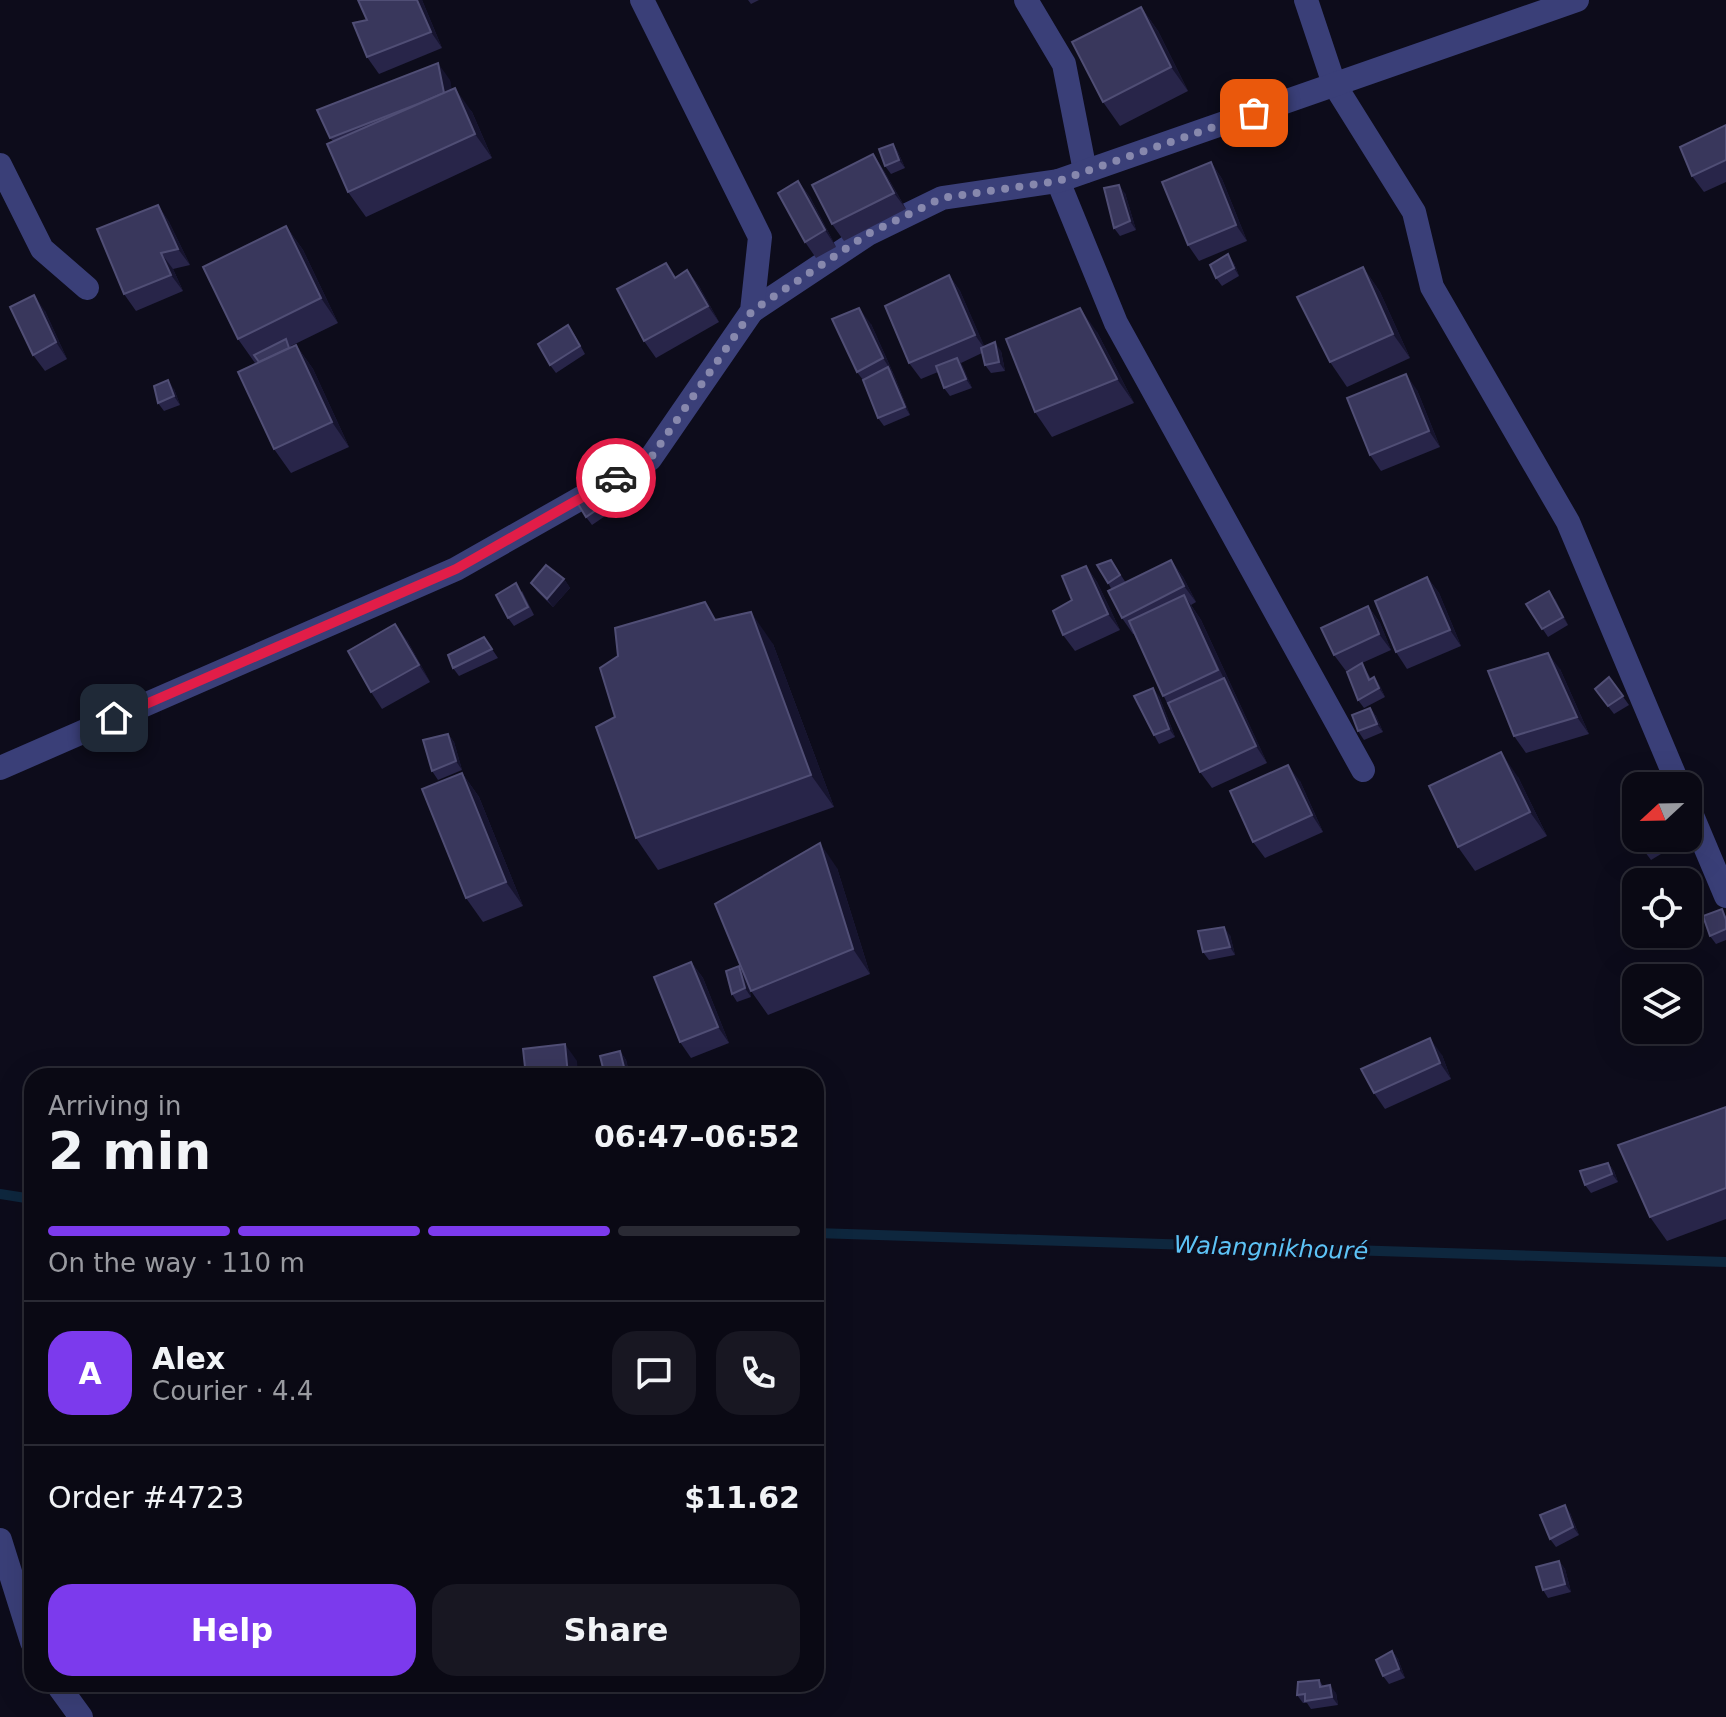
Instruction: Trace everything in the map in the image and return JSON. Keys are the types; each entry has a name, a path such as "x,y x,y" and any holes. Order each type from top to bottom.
{"street":[{"path":"642,0 760,237 752,311"},
{"path":"1026,0 1064,64 1085,171"},
{"path":"1306,0 1334,84 1414,212 1432,287 1568,522 1673,772"},
{"path":"0,768 456,569 650,459 752,311 868,234 942,198 1058,181 1577,0"},
{"path":"0,165 42,249 87,288"},
{"path":"1058,181 1116,323 1363,770"},
{"path":"1702,839 1726,896"},
{"path":"0,1540 24,1616"},
{"path":"63,1692 81,1717"}],"building":[{"path":"358,0 417,0 431,32 367,57 353,23 367,20"},
{"path":"1141,7 1171,67 1103,102 1072,42"},
{"path":"438,63 444,93 330,138 317,110"},
{"path":"455,88 475,134 348,192 327,144"},
{"path":"1726,125 1726,160 1692,176 1680,147"},
{"path":"893,144 899,160 885,166 879,149"},
{"path":"873,154 894,193 832,224 812,185"},
{"path":"1211,162 1236,225 1188,245 1162,182"},
{"path":"798,181 825,230 805,242 778,193"},
{"path":"1119,185 1130,221 1114,228 1104,188"},
{"path":"158,205 178,249 161,253 171,275 124,294 97,229"},
{"path":"286,226 321,298 238,339 203,267"},
{"path":"1228,254 1234,268 1216,278 1210,265"},
{"path":"666,263 675,278 687,270 708,306 644,341 617,289"},
{"path":"1363,267 1393,334 1330,362 1297,297"},
{"path":"949,275 975,335 909,363 885,306"},
{"path":"34,295 56,342 33,355 10,307"},
{"path":"859,308 883,358 857,372 832,319"},
{"path":"1080,308 1117,379 1035,412 1006,339"},
{"path":"568,325 580,346 550,365 538,344"},
{"path":"286,339 289,348 259,362 254,355"},
{"path":"995,342 999,362 985,365 981,348"},
{"path":"296,345 332,422 274,449 238,372"},
{"path":"957,358 966,379 944,388 936,366"},
{"path":"888,367 905,407 878,418 863,380"},
{"path":"1406,374 1429,431 1370,455 1347,398"},
{"path":"168,380 174,396 158,403 154,386"},
{"path":"598,484 608,502 586,517 575,499"},
{"path":"1111,560 1120,575 1108,583 1097,565"},
{"path":"1171,560 1184,586 1122,618 1108,591"},
{"path":"546,565 564,579 547,599 531,583"},
{"path":"1086,566 1108,614 1063,635 1053,611 1072,600 1062,576"},
{"path":"1427,577 1450,630 1396,652 1375,601"},
{"path":"516,583 528,607 508,618 496,595"},
{"path":"1549,591 1563,617 1542,629 1526,604"},
{"path":"1184,595 1218,670 1163,696 1129,621"},
{"path":"705,602 715,620 751,612 811,775 636,838 596,727 615,717 600,668 618,656 615,628"},
{"path":"1368,606 1379,634 1334,655 1321,628"},
{"path":"395,624 419,665 371,692 348,651"},
{"path":"484,637 492,649 453,668 448,655"},
{"path":"1548,653 1577,717 1514,736 1488,671"},
{"path":"1362,663 1369,680 1374,677 1379,688 1358,700 1347,672"},
{"path":"1609,677 1623,696 1608,706 1595,689"},
{"path":"1224,678 1256,746 1200,772 1168,703"},
{"path":"1153,688 1169,729 1154,735 1134,696"},
{"path":"1370,708 1377,724 1358,731 1352,715"},
{"path":"448,734 456,761 432,771 423,740"},
{"path":"1501,752 1530,812 1458,847 1429,786"},
{"path":"1288,765 1312,815 1253,842 1230,791"},
{"path":"462,773 506,882 466,898 422,789"},
{"path":"820,843 853,949 751,991 715,904"},
{"path":"1722,909 1726,929 1710,936 1703,916"},
{"path":"1224,927 1230,947 1203,952 1198,931"},
{"path":"691,962 718,1027 680,1042 654,977"},
{"path":"739,966 745,988 732,994 726,971"},
{"path":"1430,1038 1440,1063 1374,1093 1361,1069"},
{"path":"565,1044 567,1068 525,1068 523,1049"},
{"path":"620,1051 624,1068 603,1068 600,1056"},
{"path":"1726,1107 1726,1188 1650,1217 1618,1145"},
{"path":"1608,1163 1612,1174 1585,1185 1580,1171"},
{"path":"1565,1505 1573,1527 1550,1539 1540,1515"},
{"path":"1559,1561 1565,1584 1543,1590 1536,1567"},
{"path":"1392,1651 1399,1669 1383,1676 1376,1660"},
{"path":"1319,1680 1320,1687 1330,1685 1332,1697 1305,1701 1305,1694 1297,1695 1298,1682"}],"waterway":[{"name":"Walangnikhouré","path":"0,1194 24,1198"},
{"name":"Walangnikhouré","path":"824,1233 1726,1262"}],"way so far":[{"path":"616,478 650,459 752,311 868,234 942,198 1058,181 1254,113"}],"route":[{"path":"114,718 456,569 616,478"}]}
